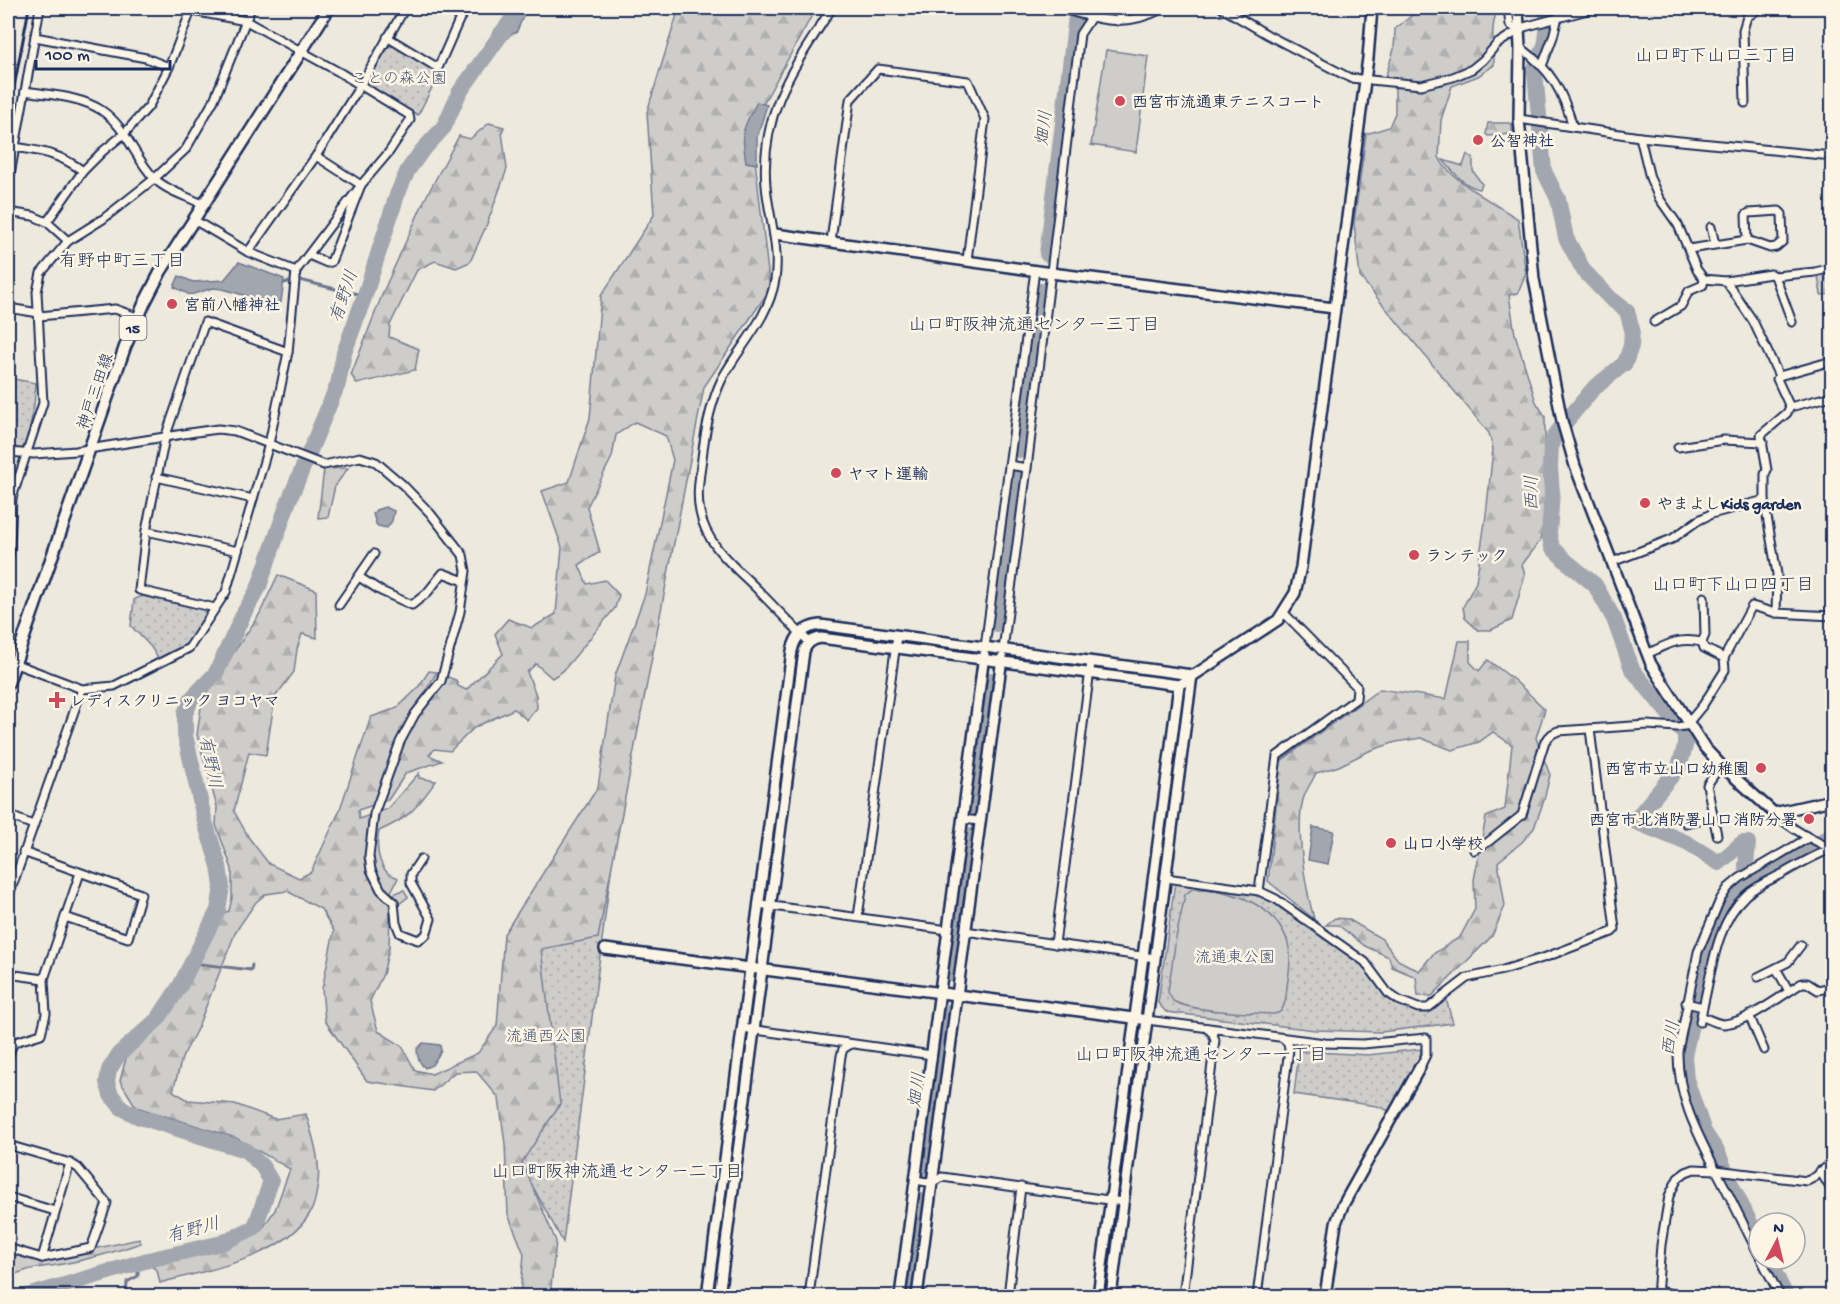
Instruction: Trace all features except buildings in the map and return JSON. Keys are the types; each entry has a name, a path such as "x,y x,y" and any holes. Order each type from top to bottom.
{"main road":[{"name":"神戸三田線","path":"8,683 11,663 137,317 157,279 329,8"}],"street":[{"path":"8,186 40,8"},
{"path":"11,663 82,689 114,686 189,648 226,592 269,444 288,352 296,271 335,218 389,152 410,120 409,115 246,21 177,8"},
{"path":"8,562 12,498 43,403 37,291 40,273 68,241 103,219 154,179 186,149 214,100 251,8"},
{"path":"248,252 316,156 405,8"},
{"path":"387,37 440,70 460,18 469,8"},
{"path":"809,642 713,544 702,522 698,499 706,426 716,394 731,365 758,327 771,297 777,264 766,167 771,118 792,71 832,8"},
{"path":"1059,8 1128,22 1164,8"},
{"path":"1117,21 1124,8"},
{"path":"1222,8 1350,78 1421,85 1453,77 1472,69 1497,44 1519,30 1595,8"},
{"path":"719,1296 804,651 809,642 821,638 1179,685 1271,625 1284,614 1295,593 1301,567 1372,8"},
{"path":"1508,8 1510,24 1519,30"},
{"path":"1518,8 1519,119 1534,279 1562,421 1575,466 1651,664 1706,748 1721,765 1785,823 1831,848"},
{"path":"1745,103 1743,30 1747,17 1760,8"},
{"path":"47,222 83,171 103,150 124,134 149,106 169,67 192,9"},
{"path":"917,1296 1027,468 1080,34 1092,16"},
{"path":"1541,65 1553,37 1556,18"},
{"path":"35,37 146,58 169,67"},
{"path":"1520,47 1534,57 1557,84 1566,102 1573,127"},
{"path":"831,241 850,100 878,69 968,81 985,119 967,260"},
{"path":"25,91 92,105 112,118 154,179 161,185 204,205"},
{"path":"1519,119 1640,137 1833,156"},
{"path":"1640,137 1650,178 1659,198 1678,225 1697,270 1704,279 1726,281 1757,275 1815,273 1833,268"},
{"path":"14,147 55,154 83,171"},
{"path":"316,156 361,185"},
{"path":"309,255 327,263 331,262 361,185"},
{"path":"8,212 33,216 47,222 68,241"},
{"path":"1689,249 1747,240 1770,248 1776,247 1783,241 1782,214 1779,212 1746,215 1747,240"},
{"path":"335,218 346,223"},
{"path":"194,220 248,252 296,271"},
{"path":"1711,227 1715,244"},
{"path":"775,234 1334,308"},
{"path":"900,1296 1035,270"},
{"path":"1775,276 1792,322"},
{"path":"1654,322 1681,306 1689,291 1702,285 1704,279"},
{"path":"1726,281 1753,321 1779,376 1777,379 1790,407"},
{"path":"8,308 39,315 115,309 137,317"},
{"path":"215,608 139,590 146,531 165,438 205,322 288,352"},
{"path":"1779,376 1833,361"},
{"path":"1776,613 1777,574 1765,500 1767,470 1761,435 1787,413 1790,407 1833,396"},
{"path":"8,452 90,449 218,429 235,431 324,465 360,458 376,462 390,473 430,513 463,555 466,571 460,612 441,681 415,714 400,742 374,814 369,856 371,870 381,890 394,902 396,923 400,933 418,940 426,935 432,919 411,883 411,874 421,859"},
{"path":"1678,447 1724,440 1763,442"},
{"path":"1009,465 1027,468"},
{"path":"156,477 253,499"},
{"path":"1612,562 1672,538 1697,520 1711,514 1765,500"},
{"path":"146,531 238,551"},
{"path":"339,605 374,554"},
{"path":"359,577 381,591 412,605 427,593 443,573 464,581"},
{"path":"1704,597 1705,635 1702,642 1704,648 1724,658"},
{"path":"1474,850 1522,815 1545,741 1552,734 1558,731 1647,725 1677,727 1690,724 1725,669 1724,658 1752,606 1776,613 1833,616"},
{"path":"1259,891 1277,756 1356,699 1358,693 1357,687 1284,614"},
{"path":"707,1296 792,651 793,644 801,633 820,625 1192,675"},
{"path":"858,917 897,636"},
{"path":"1647,654 1676,641 1702,642"},
{"path":"1055,944 1091,662"},
{"path":"1111,1296 1192,675"},
{"path":"1098,1296 1179,685"},
{"path":"8,898 82,689"},
{"path":"1166,878 1259,891 1276,899 1365,963 1388,993 1418,1008 1428,1008 1467,978 1546,957 1615,929 1590,729"},
{"path":"1717,835 1707,785 1721,765"},
{"path":"1774,813 1833,800"},
{"path":"8,815 33,825"},
{"path":"1686,824 1713,817"},
{"path":"962,819 980,821"},
{"path":"1747,1230 1718,1170 1696,1132 1681,1086 1678,1051 1698,952 1720,900 1728,888 1740,878 1809,838"},
{"path":"1831,848 1762,885 1747,895 1734,909 1722,934 1702,1007 1701,1019 1726,1024 1749,1015 1802,983 1807,983 1818,990 1833,987"},
{"path":"23,852 141,894 128,938 65,917"},
{"path":"8,1059 9,1047 15,1042 41,1034 46,1014 44,980 80,873"},
{"path":"758,904 948,930"},
{"path":"965,931 1155,958"},
{"path":"1758,977 1777,970 1788,962 1801,945"},
{"path":"605,949 1325,1043 1363,1044 1426,1038 1426,1055 1343,1205 1336,1223 1325,1296"},
{"path":"1777,970 1789,991"},
{"path":"8,974 44,980"},
{"path":"1687,1004 1702,1007"},
{"path":"1749,1015 1764,1050"},
{"path":"742,1028 932,1055"},
{"path":"1183,1296 1215,1040 1207,1028"},
{"path":"1257,1296 1289,1050 1288,1043 1283,1038"},
{"path":"809,1296 841,1056 843,1049 851,1044"},
{"path":"8,1144 70,1163 78,1168 107,1203 91,1248 42,1258 8,1248"},
{"path":"1682,1296 1657,1294 1661,1245 1669,1196 1678,1179 1686,1172 1694,1170 1718,1170 1807,1181 1833,1162"},
{"path":"42,1258 70,1163"},
{"path":"1820,1171 1833,1191"},
{"path":"915,1180 933,1183 942,1177 1123,1202"},
{"path":"1008,1296 1021,1187"},
{"path":"8,1197 55,1211"},
{"path":"1767,1271 1780,1296"}],"green space":[{"path":"679,8 816,8 751,126 770,289 704,387 598,938 541,949 560,1104 522,1162 556,1241 550,1296 520,1296 524,1254 508,1214 505,1144 499,1098 476,1071 455,1072 433,1091 367,1081 325,1021 322,989 334,931 321,909 287,891 266,894 256,902 236,931 197,1029 182,1058 173,1091 188,1100 235,1104 275,1119 306,1114 318,1165 316,1198 310,1213 298,1228 282,1241 264,1251 221,1267 160,1283 157,1270 149,1265 229,1244 260,1232 275,1210 290,1169 236,1138 136,1107 120,1081 126,1058 149,1034 187,987 221,914 229,911 232,898 232,869 216,825 217,807 197,735 202,700 259,615 278,575 316,590 317,638 302,634 297,649 294,672 275,697 266,755 249,752 234,811 249,838 269,864 299,878 311,872 339,812 371,717 397,708 417,689 429,671 437,672 417,706 419,712 445,676 456,680 458,686 466,690 503,654 495,634 508,619 532,628 556,614 562,547 542,491 569,482 590,418 601,296 654,215 647,112","holes":["635,422 666,436 673,460 645,594 615,676 598,787 504,934 497,1026 478,1053 432,1074 415,1070 402,1046 378,1031 370,1001 383,974 389,949 390,911 408,897 404,890 393,894 391,892 398,878 389,874 382,865 378,854 378,842 379,831 399,821 412,811 436,781 419,778 419,773 387,809 359,819 358,810 388,800 406,773 442,761 429,755 435,749 450,751 475,727 514,709 527,720 537,708 536,695 527,672 536,664 552,678 563,671 615,608 619,595 605,580 587,584 579,565 600,552 587,507 612,457 616,435"]},
{"path":"1421,8 1470,8 1474,10 1476,8 1499,8 1493,28 1494,65 1478,76 1452,86 1441,120 1439,157 1462,183 1518,219 1526,274 1518,293 1509,295 1515,334 1536,402 1545,416 1545,516 1540,541 1522,565 1525,575 1512,620 1491,630 1478,630 1465,618 1463,607 1476,582 1493,449 1489,433 1360,277 1354,223 1366,134 1389,127 1395,113 1395,88 1386,75 1394,49 1395,29"},
{"name":"ことの森公園","path":"395,46 439,74 418,115 369,87 367,80 386,47"},
{"name":"西宮市流通東テニスコート","path":"1106,50 1148,56 1136,152 1091,145"},
{"path":"489,123 504,127 502,132 507,169 470,262 456,268 435,261 417,270 390,325 389,337 419,349 415,370 357,384 351,375 384,290 425,199 459,136 470,139"},
{"path":"1488,123 1510,123 1512,134 1488,136 1486,134"},
{"path":"1467,154 1473,158 1473,171 1482,184 1480,189 1464,182 1443,160 1463,166"},
{"path":"1832,271 1832,294 1821,295 1818,276"},
{"path":"8,378 36,383 27,444 20,450 8,447"},
{"path":"348,468 335,486 328,517 318,518 324,469"},
{"path":"141,596 203,609 206,615 187,645 159,660 151,647 131,626 134,600"},
{"path":"1459,641 1470,641 1470,662 1479,671 1488,660 1545,709 1536,738 1550,775 1534,828 1522,842 1498,862 1505,906 1492,936 1432,996 1418,996 1416,977 1392,967 1389,957 1365,946 1338,925 1326,925 1335,918 1348,919 1382,939 1398,960 1419,971 1433,954 1460,937 1475,909 1474,880 1486,817 1505,809 1512,745 1493,732 1479,742 1452,750 1421,738 1396,742 1369,751 1339,766 1316,773 1305,794 1300,821 1304,874 1314,919 1268,881 1281,761 1380,689 1446,699"},
{"name":"流通西公園","path":"622,785 563,1242 512,1148 519,927"},
{"name":"流通東公園","path":"1175,882 1261,895 1276,903 1365,966 1387,996 1415,1012 1433,1011 1446,999 1453,1023 1381,1032 1315,1030 1166,1012 1158,1003"},
{"path":"1192,889 1224,892 1240,897 1256,904 1280,926 1287,940 1290,957 1286,997 1280,1012 1275,1014 1222,1011 1194,1008 1173,1001 1168,992 1176,938 1185,895"},
{"path":"1421,1049 1420,1057 1389,1111 1377,1106 1294,1094 1299,1051 1368,1055"},
{"path":"139,1239 141,1243 112,1252 28,1270 8,1278 8,1254 10,1252 43,1260"}],"shaded area":[{"path":"514,8 527,8 516,33 511,34 499,47 489,41 494,31"},
{"path":"757,102 767,105 757,137 757,164 746,162 743,137 748,118"},
{"path":"239,262 284,279 281,302 277,305 213,288 190,295 174,287 179,276 193,282 224,280"},
{"path":"385,507 394,511 392,521 387,528 376,524 373,514 376,510"},
{"path":"1313,827 1334,831 1328,864 1308,860"},
{"path":"423,1043 440,1045 441,1051 432,1065 425,1068 417,1052"}],"waterway":[{"name":"有野川","path":"28,1296 148,1260 222,1243 255,1227 271,1181 262,1166 245,1150 137,1116 122,1108 111,1095 107,1082 109,1070 119,1054 158,1019 180,986 218,910 222,887 219,866 205,822 185,735 185,713 192,698 216,673 258,589 288,503 338,384 344,353 397,195 408,170 444,127 459,93 520,8"},
{"name":"畑川","path":"1047,254 1077,8"},
{"name":"西川","path":"1547,8 1547,38 1535,72 1544,171 1558,199 1566,238 1584,271 1610,298 1627,311 1632,329 1631,346 1625,363 1593,389 1555,435 1551,445 1552,492 1549,534 1552,547 1595,585 1614,619 1632,669 1685,734 1685,746 1679,767 1634,821 1687,843 1719,863 1742,843 1748,843 1746,866"},
{"path":"300,280 365,295"},
{"path":"284,283 288,282"},
{"name":"畑川","path":"1020,450 1041,291"},
{"name":"畑川","path":"997,624 1017,478"},
{"name":"畑川","path":"973,808 990,680"},
{"name":"西川","path":"1747,1217 1718,1153 1704,1132 1686,1079 1684,1056 1709,943 1722,913 1735,894 1754,880 1832,835"},
{"name":"畑川","path":"951,974 969,836"},
{"path":"192,963 251,970 252,965"},
{"name":"畑川","path":"925,1173 946,1012"},
{"name":"畑川","path":"908,1296 921,1201"},
{"path":"126,1296 127,1282 138,1276 138,1264"},
{"name":"西川","path":"1774,1271 1786,1296"}],"railway":[{"path":"8,119 29,8"}],"place":[{"name":"西宮市流通東テニスコート","path":"1120,101"},
{"name":"公智神社","path":"1478,140"},
{"name":"宮前八幡神社","path":"172,304"},
{"name":"ヤマト運輸","path":"836,473"},
{"name":"やまよしKids garden","path":"1645,503"},
{"name":"ランテック","path":"1414,555"},
{"name":"レディスクリニック ヨコヤマ","path":"57,700"},
{"name":"西宮市立山口幼稚園","path":"1761,768"},
{"name":"西宮市北消防署山口消防分署","path":"1809,819"},
{"name":"山口小学校","path":"1391,843"}],"district":[{"name":"山口町下山口三丁目","path":"1716,55"},
{"name":"有野中町三丁目","path":"122,260"},
{"name":"山口町阪神流通センター三丁目","path":"1034,324"},
{"name":"山口町下山口四丁目","path":"1733,584"},
{"name":"山口町阪神流通センター一丁目","path":"1201,1054"},
{"name":"山口町阪神流通センター二丁目","path":"617,1171"}]}
